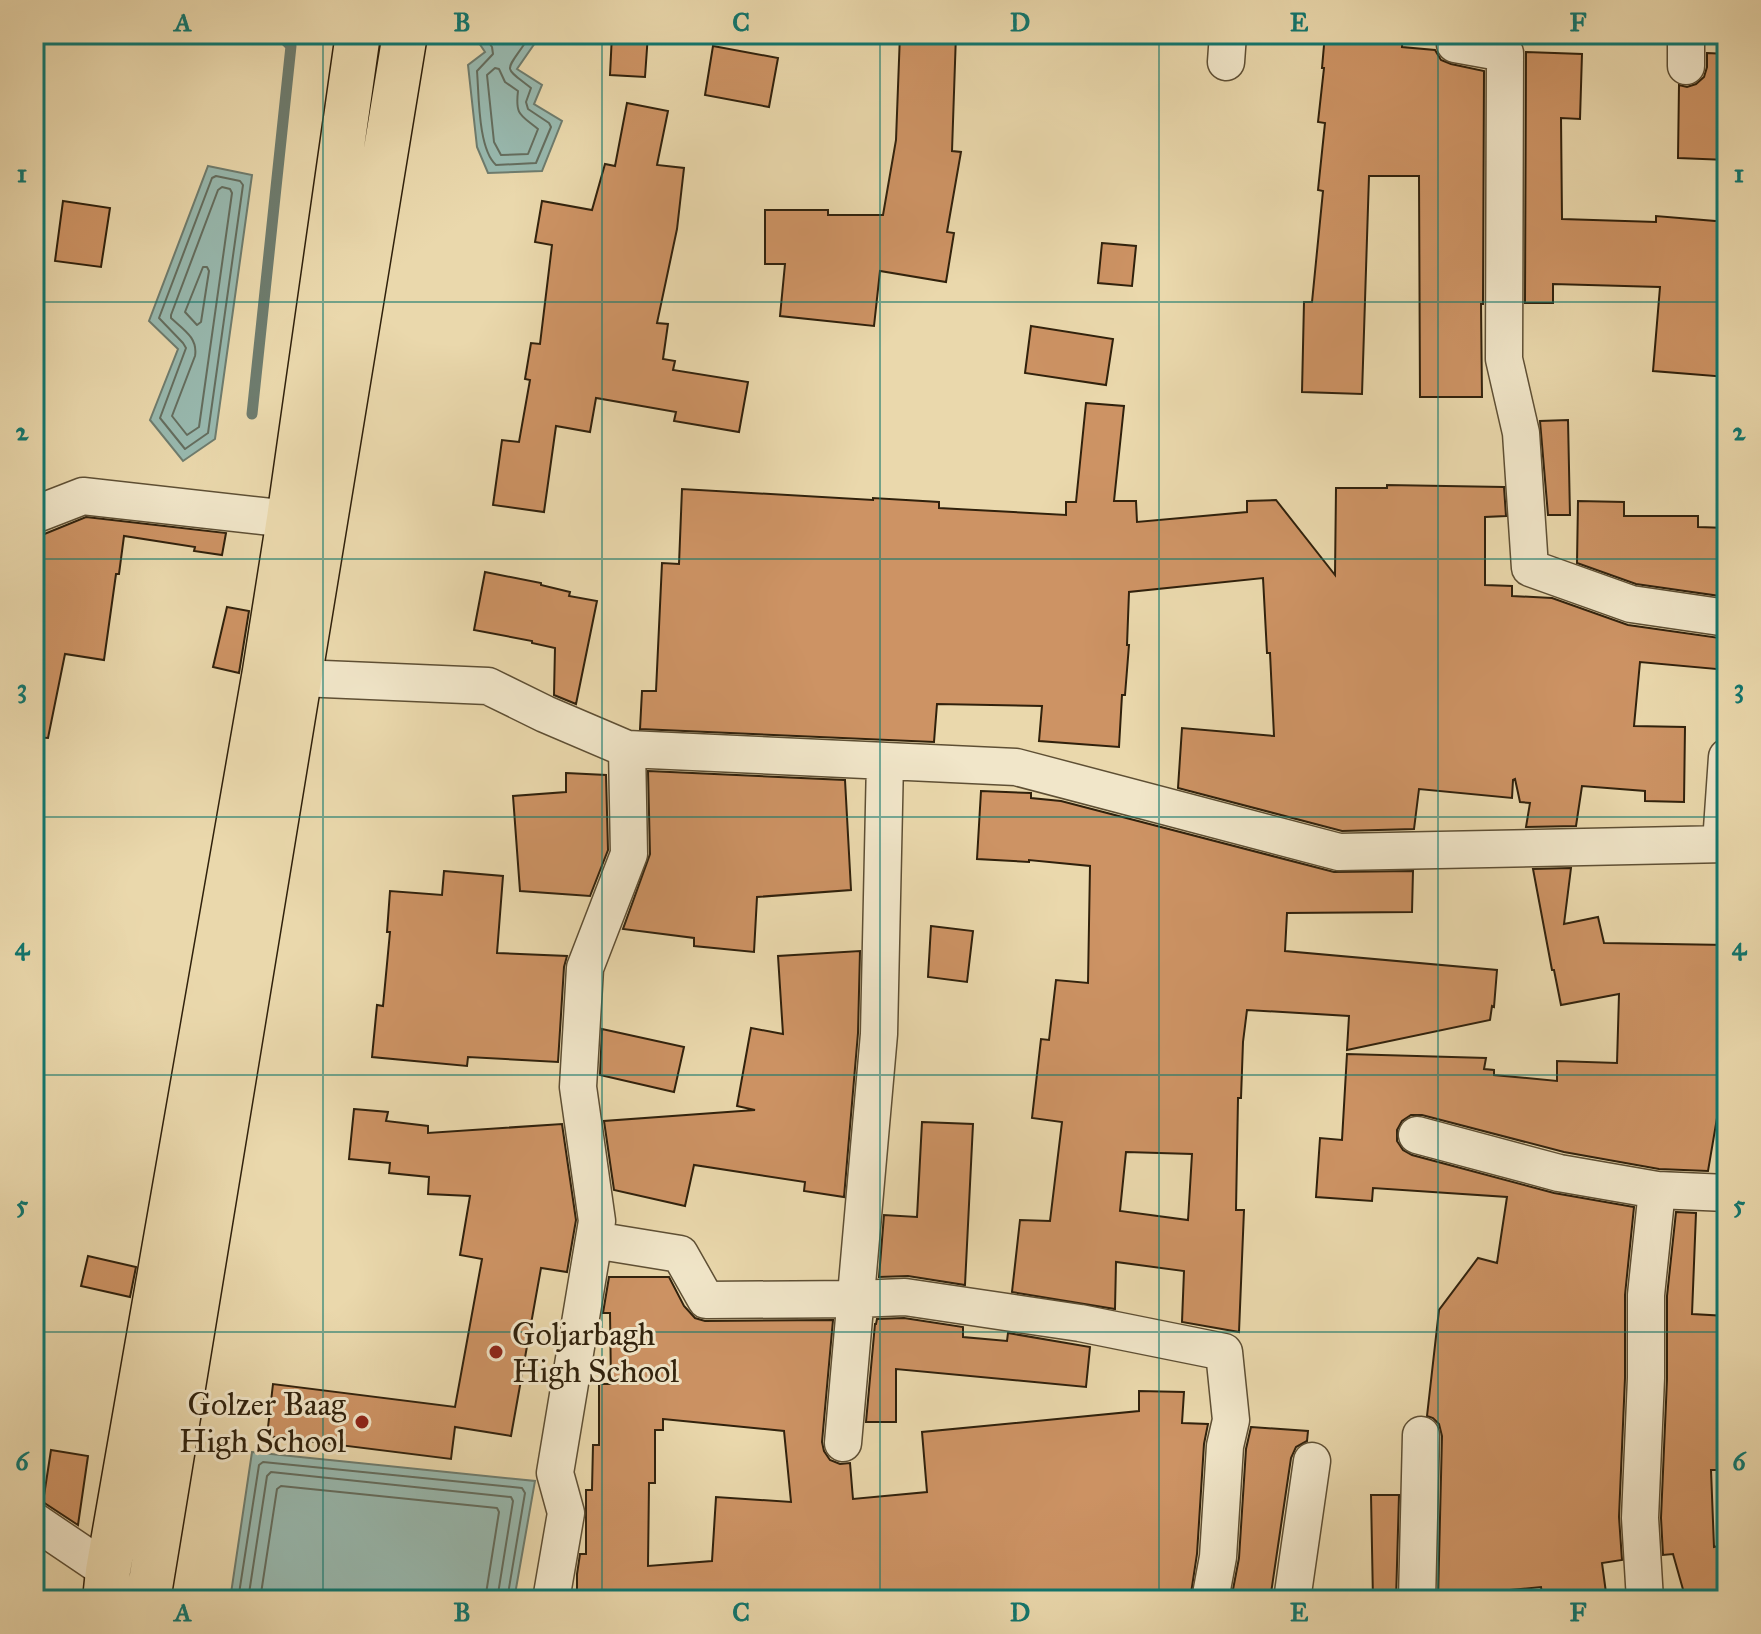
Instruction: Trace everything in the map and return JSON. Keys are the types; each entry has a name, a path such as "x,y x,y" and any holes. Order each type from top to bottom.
{"highway":[{"path":"106,1586 265,671 358,34"},
{"path":"148,1600 405,34"}],"street":[{"path":"1456,34 1455,44 1505,53 1504,359 1521,433 1530,568 1631,604 1727,618"},
{"path":"34,515 83,496 289,519"},
{"path":"300,678 488,686 627,749 1016,767 1339,852 1724,844 1727,757"},
{"path":"551,1600 566,1513 555,1473 597,1221 578,1087 585,968 629,854 627,749"},
{"path":"843,1443 879,1034 885,761"},
{"path":"1417,1135 1559,1173 1657,1190 1727,1193"},
{"path":"1645,1600 1640,1518 1646,1295 1657,1190"},
{"path":"594,1240 680,1254 706,1300 905,1297 1080,1323 1224,1352 1231,1420 1225,1446 1218,1557 1210,1600"},
{"path":"1417,1600 1421,1435"},
{"path":"1292,1600 1312,1461"},
{"path":"34,1521 106,1586"}],"water":[{"path":"473,34 530,34 535,43 517,69 542,85 534,104 562,121 542,171 488,173 477,147 468,65 485,52"},
{"path":"208,166 252,175 215,439 183,461 150,420 178,349 149,321"},
{"path":"252,1452 535,1481 514,1600 230,1600"}],"building":[{"path":"612,34 648,34 645,77 610,75"},
{"path":"900,34 956,34 952,151 961,152 947,232 954,233 946,282 880,271 874,326 780,316 785,264 765,264 765,210 828,210 828,215 883,215 896,140"},
{"path":"1325,34 1403,34 1402,47 1435,50 1441,60 1484,71 1482,397 1420,397 1419,176 1369,176 1362,394 1302,392 1304,302 1312,302 1323,191 1318,190 1325,123 1318,122"},
{"path":"713,46 778,58 769,107 705,95"},
{"path":"1526,52 1582,54 1580,119 1561,118 1562,219 1656,222 1656,216 1727,222 1727,377 1653,371 1660,287 1553,284 1553,303 1525,303"},
{"path":"1707,53 1727,54 1727,160 1678,158 1679,85 1687,87 1704,77"},
{"path":"627,103 668,111 657,165 684,168 677,229 657,323 668,324 663,359 675,361 673,370 748,382 739,432 674,421 676,412 596,398 590,432 556,426 544,512 493,505 502,440 519,442 530,380 525,379 531,343 540,344 552,245 535,242 542,201 592,210 605,164 615,166"},
{"path":"63,201 110,208 101,267 55,261"},
{"path":"1102,243 1136,246 1132,286 1098,283"},
{"path":"1031,326 1113,339 1106,385 1025,373"},
{"path":"1086,403 1124,406 1114,501 1136,501 1137,522 1247,512 1247,501 1276,500 1335,575 1336,488 1387,488 1387,485 1504,487 1506,516 1485,517 1485,585 1512,586 1512,596 1552,598 1628,625 1727,639 1727,670 1640,662 1634,726 1685,727 1684,802 1645,801 1645,791 1582,786 1576,826 1526,827 1530,803 1520,802 1515,779 1512,798 1419,789 1414,829 1342,831 1178,788 1182,728 1274,736 1263,578 1129,592 1129,645 1119,747 1039,741 1042,706 937,704 934,742 640,729 642,691 656,691 662,563 679,564 682,489 939,502 939,508 1066,515 1066,502 1076,502"},
{"path":"1568,420 1570,515 1548,515 1540,421"},
{"path":"1578,501 1624,502 1624,516 1698,516 1698,527 1727,528 1727,597 1636,584 1577,563"},
{"path":"86,517 226,533 222,555 194,551 195,547 124,536 104,660 65,654 48,738 34,737 34,536"},
{"path":"485,572 541,583 570,592 569,596 597,601 576,704 554,695 555,648 474,630"},
{"path":"227,607 249,611 239,673 213,667"},
{"path":"648,771 845,780 851,890 757,897 754,952 694,946 694,938 623,929 650,854"},
{"path":"566,773 606,775 608,850 590,896 520,891 513,796 566,792"},
{"path":"981,791 1031,793 1031,798 1061,801 1334,872 1413,871 1412,912 1287,913 1285,951 1497,970 1490,1020 1347,1050 1349,1016 1247,1010 1241,1098 1238,1098 1236,1210 1244,1210 1239,1332 1182,1322 1184,1271 1116,1262 1115,1309 1012,1292 1020,1220 1050,1221 1062,1122 1032,1118 1041,1039 1049,1040 1056,980 1088,983 1090,866 977,859","holes":["1126,1152 1192,1154 1188,1220 1120,1211"]},
{"path":"1571,868 1564,924 1598,917 1604,943 1727,945 1727,1119 1717,1118 1708,1171 1659,1169 1564,1152 1422,1115 1411,1115 1402,1121 1397,1130 1397,1141 1403,1150 1412,1155 1554,1193 1634,1207 1625,1295 1619,1517 1622,1560 1602,1563 1607,1600 1543,1600 1541,1587 1468,1594 1467,1600 1438,1600 1442,1436 1439,1424 1427,1416 1439,1310 1478,1258 1497,1263 1507,1197 1373,1188 1372,1201 1316,1197 1320,1138 1342,1140 1347,1054 1486,1058 1484,1069 1494,1070 1494,1075 1557,1081 1557,1061 1617,1063 1619,994 1561,1005 1552,970 1533,869"},
{"path":"444,871 503,876 497,953 567,956 558,1062 468,1057 467,1066 372,1057 377,1005 383,1006 390,932 387,932 390,891 442,895"},
{"path":"931,926 973,931 967,982 928,977"},
{"path":"860,951 858,1033 844,1197 804,1191 805,1182 694,1165 685,1206 614,1190 604,1121 755,1110 737,1106 751,1028 783,1034 778,956"},
{"path":"602,1029 684,1047 674,1092 600,1075"},
{"path":"354,1109 388,1112 386,1121 428,1126 428,1133 562,1124 576,1220 567,1272 541,1268 511,1436 455,1427 451,1459 267,1436 273,1384 455,1407 482,1259 460,1255 470,1196 428,1194 429,1177 389,1173 390,1163 349,1159"},
{"path":"922,1122 973,1124 965,1285 908,1276 879,1277 884,1215 917,1217"},
{"path":"1676,1212 1696,1213 1692,1314 1727,1316 1727,1470 1711,1470 1714,1547 1727,1544 1727,1596 1712,1600 1686,1600 1673,1554 1663,1555 1661,1518 1667,1296"},
{"path":"88,1256 136,1267 130,1297 81,1286"},
{"path":"609,1277 669,1277 684,1306 695,1318 705,1321 833,1320 822,1442 830,1460 840,1464 850,1463 853,1499 927,1492 922,1432 1139,1411 1139,1391 1184,1392 1182,1423 1208,1424 1190,1600 683,1600 683,1594 577,1591 580,1554 586,1554 586,1490 592,1490 593,1445 599,1445 599,1384 611,1384 610,1313 603,1313","holes":["663,1419 784,1431 791,1502 716,1497 712,1561 648,1566 649,1483 655,1483 655,1430 663,1430"]},
{"path":"904,1318 963,1327 963,1337 1007,1341 1008,1333 1090,1347 1086,1387 896,1369 896,1422 866,1422 875,1324 877,1319"},
{"path":"1251,1427 1308,1431 1307,1441 1296,1447 1291,1458 1270,1600 1231,1600 1239,1558 1246,1449"},
{"path":"51,1450 88,1456 78,1525 43,1502"},
{"path":"1371,1495 1399,1495 1396,1600 1373,1600"}],"waterway":[{"path":"252,414 291,46 279,34"}],"place":[{"name":"Goljarbagh High School","path":"496,1352"},
{"name":"Golzer Baag High School","path":"362,1422"}]}
